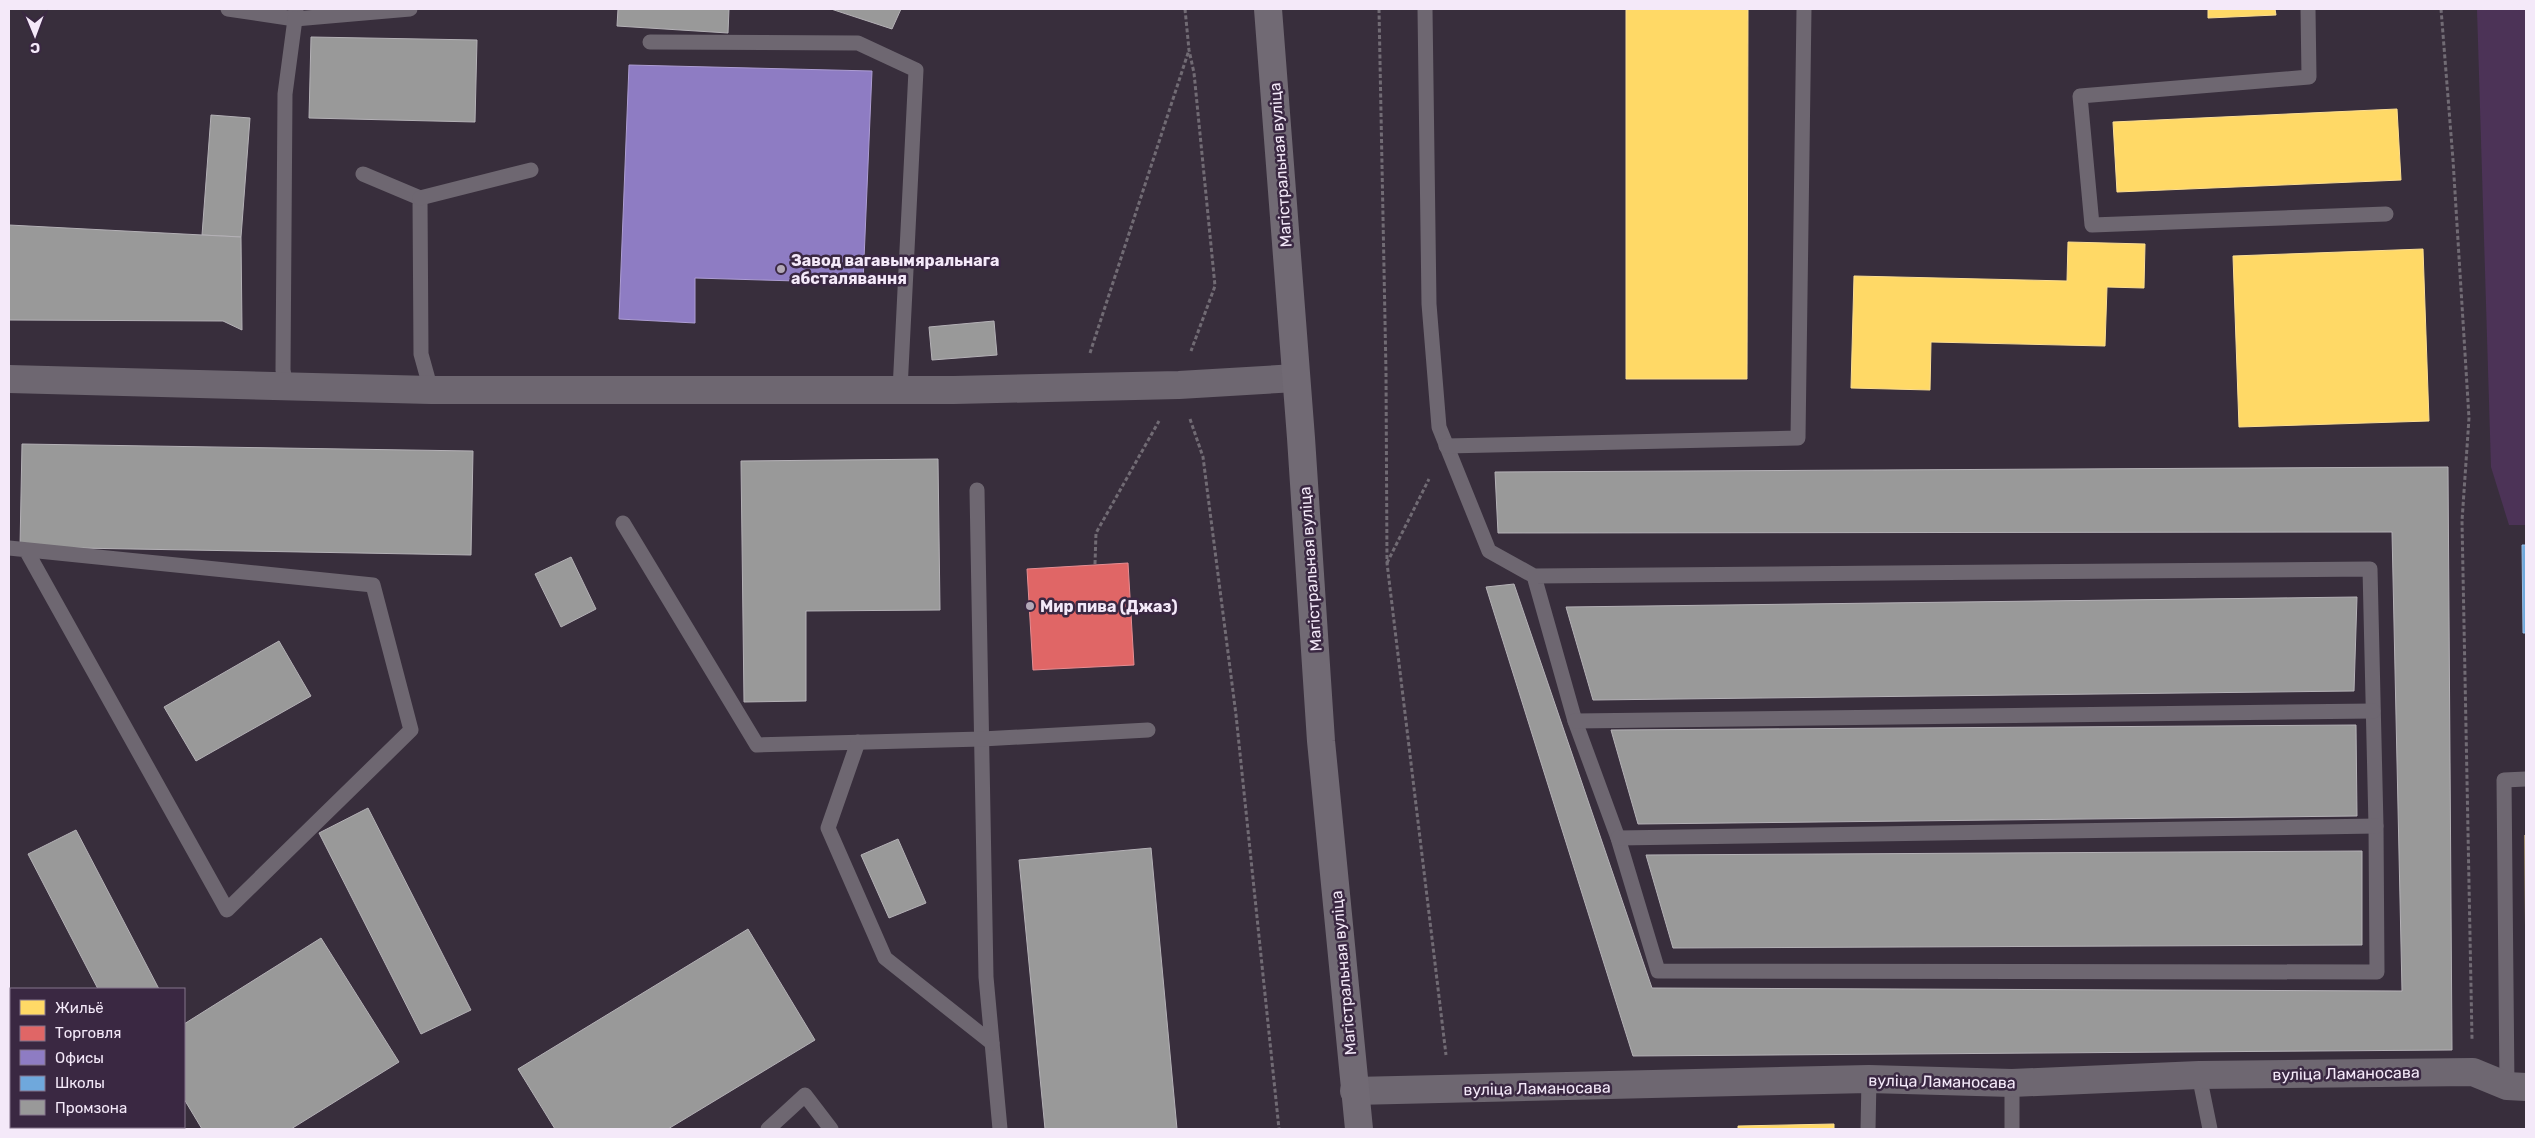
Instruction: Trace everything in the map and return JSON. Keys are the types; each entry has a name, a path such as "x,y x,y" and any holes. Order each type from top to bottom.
{"main road":[{"name":"Магістральная вуліца","path":"1268,9 1321,741 1359,1129"}],"street":[{"path":"9,379 431,390 900,390 1180,385 1296,378"},
{"name":"вуліца Ламаносава","path":"1354,1091 1869,1080 2012,1084 2199,1075 2473,1072 2517,1087"}],"lane":[{"path":"228,9 296,14 410,9"},
{"path":"1425,9 1429,304 1439,427 1489,551 1534,576 2370,569 2376,826 2377,972 1658,971 1618,838 1575,721 1534,576"},
{"path":"1446,446 1798,438 1804,9"},
{"path":"2308,9 2309,77 2080,96 2092,224 2386,214"},
{"path":"286,387 283,370 285,94 296,14"},
{"path":"650,42 858,42 916,70 900,390"},
{"path":"363,174 420,198 531,170"},
{"path":"420,198 420,354 431,390"},
{"path":"977,490 986,977 1000,1129"},
{"path":"623,523 757,745 982,739 1148,730"},
{"path":"9,548 373,585 411,730 227,910 26,550"},
{"path":"1575,721 2373,711"},
{"path":"858,742 828,828 885,958 992,1043"},
{"path":"2517,1087 2504,780 2526,779"},
{"path":"1618,838 2376,826"},
{"path":"2199,1075 2210,1129"},
{"path":"1868,1129 1869,1080"},
{"path":"2012,1084 2012,1129"},
{"path":"768,1129 805,1095 831,1129"}],"path":[{"path":"1095,564 1096,533 1180,385 1215,286 1194,73 1189,50 1185,9"},
{"path":"1379,9 1386,372 1387,563 1450,1090"},
{"path":"2441,9 2453,160 2469,418 2462,520 2473,1072"},
{"path":"1088,361 1189,50"},
{"path":"1180,385 1203,457 1236,715 1279,1129"},
{"path":"1387,563 1446,446"}],"shaded area":[{"path":"2477,9 2526,9 2526,525 2509,525 2491,467"}],"building: Жильё":[{"path":"1626,9 1748,9 1747,379 1626,379"},
{"path":"2208,9 2275,9 2276,15 2208,18"},
{"path":"2397,109 2401,180 2117,192 2113,122"},
{"path":"2068,242 2145,244 2144,288 2107,287 2105,346 1931,342 1930,390 1851,388 1854,276 2067,281"},
{"path":"2423,249 2429,421 2239,427 2233,256"},
{"path":"2525,835 2526,835 2526,1018"},
{"path":"1834,1124 1834,1129 1738,1129 1738,1126"}],"building: Торговля":[{"path":"1128,563 1134,665 1033,670 1027,569"}],"building: Офисы":[{"path":"629,65 872,71 863,283 695,278 695,323 619,319"}],"building: Школы":[{"path":"2522,545 2526,545 2526,633 2523,633"}],"building: Промзона":[{"path":"618,9 729,9 728,33 617,26"},
{"path":"831,9 901,9 892,29"},
{"path":"311,37 477,40 475,122 309,118"},
{"path":"211,115 250,118 241,237 202,235"},
{"path":"9,225 241,237 242,330 223,321 9,320"},
{"path":"994,321 997,355 932,360 929,327"},
{"path":"22,444 473,451 471,555 20,547"},
{"path":"938,459 940,610 806,611 806,701 744,702 741,461"},
{"path":"2448,467 2452,1050 1633,1056 1486,587 1514,584 1652,988 2402,991 2392,532 1498,533 1495,472"},
{"path":"571,557 596,609 561,627 535,574"},
{"path":"2357,597 2354,691 1593,700 1566,607"},
{"path":"279,641 311,696 196,761 164,707"},
{"path":"2356,725 2357,816 1638,824 1611,730"},
{"path":"368,808 471,1010 421,1034 319,833"},
{"path":"76,830 158,988 97,988 28,854"},
{"path":"898,839 926,903 889,918 861,855"},
{"path":"1151,848 1177,1129 1045,1129 1019,860"},
{"path":"2362,851 2362,945 1673,948 1646,855"},
{"path":"748,929 815,1040 668,1129 555,1129 518,1069"},
{"path":"321,938 399,1062 291,1129 202,1129 185,1101 185,1023"}],"place":[{"name":"Завод вагавымяральнага абсталявання","path":"781,269"},
{"name":"Мир пива (Джаз)","path":"1030,606"}]}
